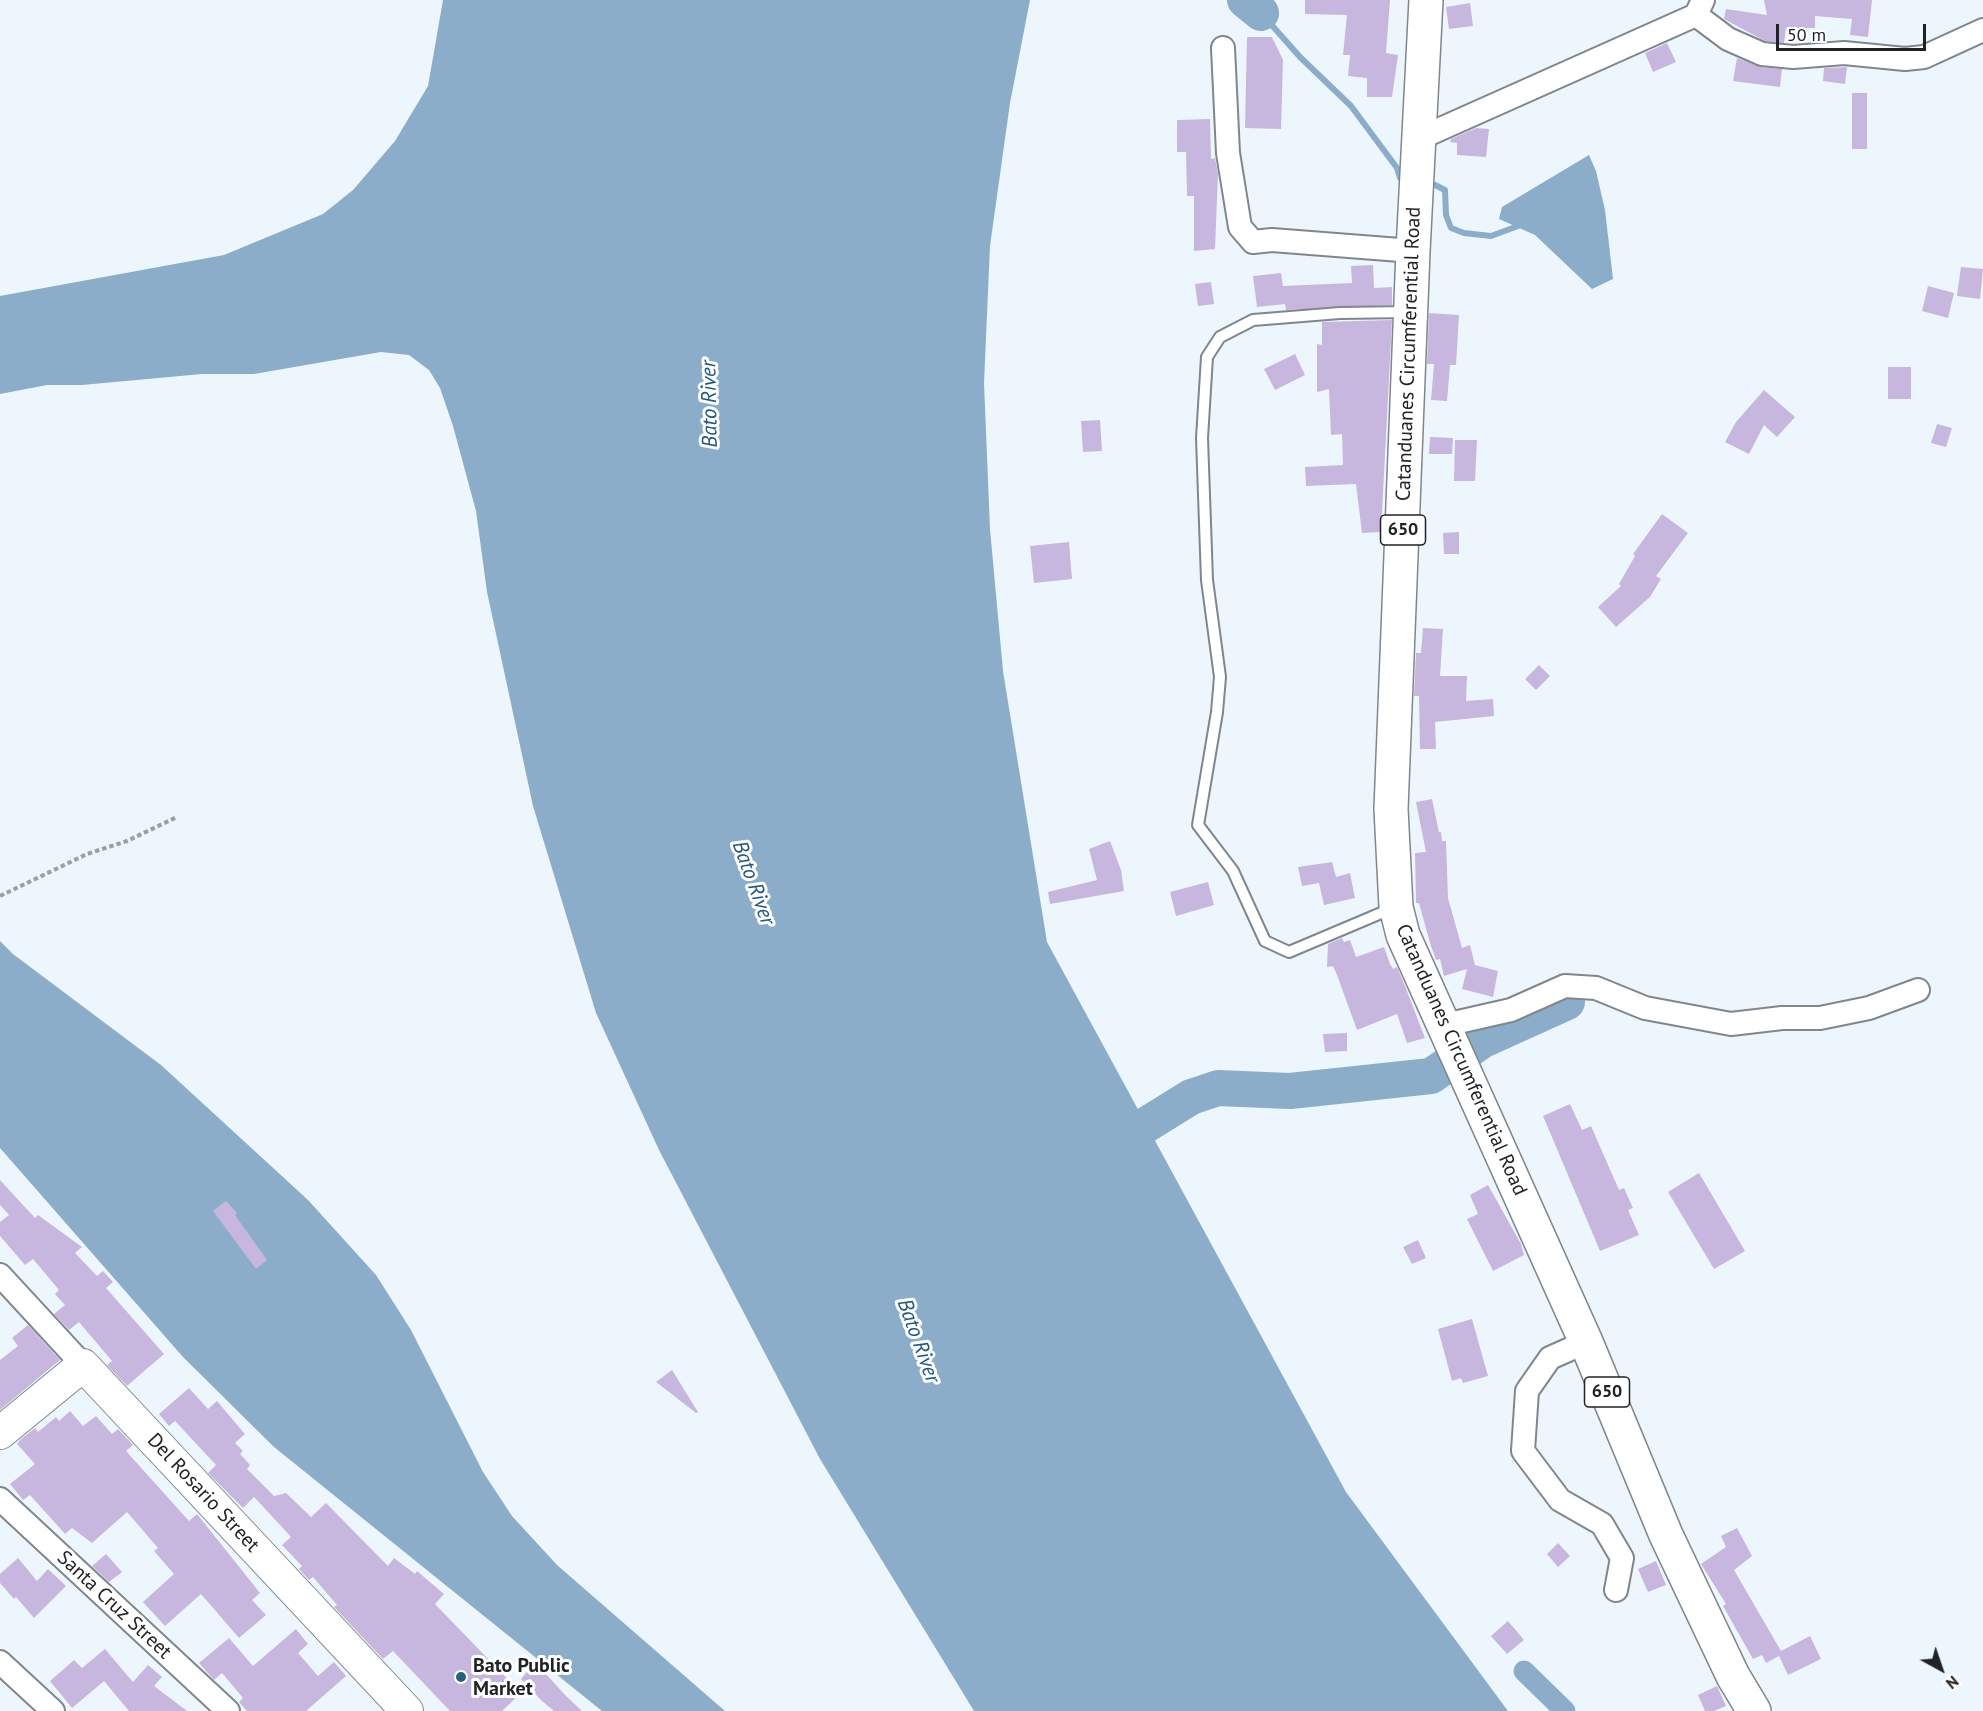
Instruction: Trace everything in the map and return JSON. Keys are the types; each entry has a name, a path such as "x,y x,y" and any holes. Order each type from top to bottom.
{"main road":[{"name":"Catanduanes Circumferential Road","path":"1426,0 1410,312 1391,809 1396,907 1403,935 1586,1342 1666,1535 1733,1676 1754,1711"}],"street":[{"path":"1419,139 1700,7 1728,39 1762,54 1793,57 1844,53 1905,59 1924,57 1983,30"},
{"path":"1223,48 1228,153 1240,228 1253,242 1272,240 1413,251"},
{"path":"1455,1048 1511,1010 1565,986 1596,988 1645,1008 1731,1024 1782,1018 1820,1018 1869,1008 1918,990"},
{"name":"Del Rosario Street","path":"0,1275 407,1711"},
{"path":"1586,1342 1550,1358 1527,1391 1523,1451 1560,1500 1602,1524 1622,1558 1616,1590"},
{"path":"0,1433 83,1365"},
{"name":"Santa Cruz Street","path":"0,1499 228,1711"},
{"path":"0,1662 53,1711"}],"lane":[{"path":"1396,907 1289,952 1265,941 1233,871 1198,825 1217,712 1220,677 1207,580 1202,438 1207,357 1220,337 1253,320 1340,313 1410,312"}],"path":[{"path":"0,896 87,854 128,841 177,817"}],"water":[{"name":"Bato River","path":"443,0 1030,0 1010,103 990,246 984,383 990,529 1003,671 1047,942 1346,1492 1508,1711 974,1711 820,1459 659,1150 596,1013 533,806 487,592 476,511 453,426 440,388 429,370 409,355 381,352 254,374 202,374 82,385 47,385 0,394 0,296 224,255 323,214 353,190 395,141 428,86"},
{"path":"1589,155 1596,171 1605,210 1613,279 1592,289 1535,235 1499,219 1502,207"},
{"path":"0,941 13,954 161,1065 308,1200 376,1275 411,1330 483,1472 512,1516 557,1565 725,1711 602,1711 274,1447 183,1357 0,1148"}],"building":[{"path":"1305,0 1390,0 1386,53 1398,55 1392,97 1367,97 1367,78 1348,76 1350,55 1343,55 1347,15 1305,14"},
{"path":"1764,0 1872,0 1868,37 1850,35 1852,19 1815,16 1815,28 1786,28 1784,43 1765,41 1724,19 1726,9 1767,15"},
{"path":"1470,3 1473,26 1449,29 1446,7"},
{"path":"1247,37 1272,37 1283,60 1281,129 1245,128"},
{"path":"1667,43 1676,62 1653,72 1645,53"},
{"path":"1737,58 1760,67 1782,69 1780,87 1733,81"},
{"path":"1847,67 1845,84 1823,81 1824,68"},
{"path":"1852,93 1867,93 1867,149 1852,149"},
{"path":"1210,119 1211,159 1215,158 1218,174 1215,249 1194,251 1194,196 1187,196 1186,152 1177,152 1177,120"},
{"path":"1476,128 1489,129 1486,157 1457,155 1457,143 1450,142 1451,139"},
{"path":"1373,265 1374,288 1392,287 1392,305 1286,310 1285,304 1257,307 1253,276 1281,273 1283,286 1352,283 1351,266"},
{"path":"1961,267 1983,269 1980,299 1957,296"},
{"path":"1211,282 1214,304 1198,306 1195,284"},
{"path":"1928,286 1954,293 1948,318 1922,311"},
{"path":"1429,313 1459,315 1456,365 1450,365 1447,401 1431,400 1434,364 1427,364"},
{"path":"1392,320 1381,532 1362,533 1356,484 1306,486 1305,467 1343,465 1342,434 1331,435 1329,389 1317,392 1317,344 1322,345 1322,322"},
{"path":"1295,354 1305,375 1275,390 1264,369"},
{"path":"1888,367 1911,367 1911,399 1888,399"},
{"path":"1764,390 1795,417 1777,437 1764,425 1749,454 1725,442 1736,422"},
{"path":"1100,420 1102,451 1083,452 1081,421"},
{"path":"1937,424 1952,428 1946,447 1931,443"},
{"path":"1430,437 1453,438 1452,454 1429,454"},
{"path":"1455,440 1477,440 1475,481 1454,481"},
{"path":"1662,514 1688,533 1656,576 1661,579 1650,597 1616,627 1598,607 1621,586 1619,584 1635,556 1633,554"},
{"path":"1459,532 1459,554 1444,554 1443,533"},
{"path":"1069,542 1072,579 1034,583 1030,546"},
{"path":"1423,628 1443,629 1440,676 1467,676 1466,701 1493,699 1494,716 1435,722 1436,749 1420,749 1419,696 1414,696 1416,653 1421,653"},
{"path":"1539,665 1550,676 1536,690 1525,679"},
{"path":"1432,799 1442,841 1446,841 1448,898 1462,948 1470,945 1475,965 1498,971 1493,997 1462,989 1467,969 1444,976 1440,959 1436,960 1430,943 1419,903 1416,903 1415,853 1426,852 1416,802"},
{"path":"1110,841 1121,870 1124,891 1050,904 1048,892 1097,880 1089,849"},
{"path":"1332,862 1336,877 1350,873 1355,898 1324,905 1319,883 1302,886 1298,867"},
{"path":"1208,882 1214,905 1176,916 1170,892"},
{"path":"1342,938 1344,942 1350,940 1356,957 1384,947 1393,969 1397,967 1425,1038 1407,1043 1397,1014 1357,1030 1333,966 1327,967 1328,944"},
{"path":"1347,1033 1347,1051 1325,1052 1323,1034"},
{"path":"1570,1104 1582,1130 1591,1126 1619,1190 1624,1188 1633,1208 1628,1210 1639,1235 1600,1251 1543,1116"},
{"path":"1699,1173 1745,1251 1714,1269 1668,1192"},
{"path":"0,1180 35,1218 38,1215 82,1247 75,1253 97,1276 103,1271 113,1282 106,1288 164,1354 127,1386 107,1365 112,1361 79,1322 69,1330 54,1314 65,1305 55,1294 59,1290 33,1259 25,1265 0,1236 0,1222 9,1215 0,1205"},
{"path":"1488,1185 1521,1244 1524,1255 1493,1271 1467,1219 1478,1214 1470,1195"},
{"path":"226,1201 237,1213 235,1215 267,1260 256,1269 213,1211"},
{"path":"1418,1240 1426,1258 1412,1264 1403,1247"},
{"path":"1472,1319 1488,1376 1463,1383 1461,1378 1452,1381 1438,1329"},
{"path":"28,1325 60,1360 0,1410 0,1360 18,1346 12,1338"},
{"path":"672,1370 698,1412 696,1413 656,1382"},
{"path":"189,1388 208,1409 217,1401 245,1434 235,1443 243,1451 240,1454 250,1465 247,1469 274,1496 286,1493 311,1517 326,1503 388,1566 394,1558 415,1574 417,1571 444,1594 435,1604 521,1693 502,1711 450,1711 393,1651 383,1659 334,1607 337,1605 313,1577 309,1580 299,1569 302,1566 282,1545 291,1537 282,1527 254,1497 243,1508 208,1473 216,1465 175,1421 169,1426 159,1414"},
{"path":"70,1411 83,1426 96,1416 112,1434 118,1429 133,1445 126,1451 189,1521 197,1514 260,1593 252,1600 266,1615 239,1638 201,1594 165,1626 143,1602 174,1574 154,1551 158,1548 127,1512 92,1543 72,1528 65,1534 30,1495 23,1500 10,1484 35,1464 17,1444 20,1440 35,1428 38,1432 56,1417 59,1421"},
{"path":"1737,1528 1752,1556 1734,1570 1781,1651 1810,1636 1821,1659 1788,1675 1779,1656 1766,1663 1762,1655 1753,1659 1723,1606 1726,1604 1701,1564 1726,1547 1721,1536"},
{"path":"1558,1543 1570,1556 1558,1567 1547,1554"},
{"path":"106,1554 122,1572 109,1582 92,1566"},
{"path":"18,1558 37,1581 48,1569 66,1586 34,1618 0,1583 0,1574"},
{"path":"1656,1561 1666,1585 1648,1592 1638,1569"},
{"path":"1508,1621 1524,1640 1507,1654 1491,1636"},
{"path":"296,1629 308,1644 298,1653 318,1676 334,1662 346,1676 306,1711 247,1711 239,1702 243,1698 222,1673 214,1680 199,1663 229,1638 253,1666"},
{"path":"105,1649 133,1682 148,1665 162,1677 154,1686 187,1711 129,1711 104,1681 72,1708 50,1681 74,1660 82,1668"},
{"path":"535,1662 582,1711 554,1711 542,1701 521,1679"},
{"path":"1717,1686 1726,1706 1714,1711 1705,1711 1698,1695"}],"waterway":[{"path":"1245,0 1261,13"},
{"path":"1261,13 1300,57 1351,106 1397,168 1400,178 1407,181"},
{"path":"1435,185 1445,190 1446,215 1451,228 1464,233 1491,236 1518,226"},
{"path":"1104,1151 1191,1097 1218,1088 1290,1091 1431,1076 1483,1040 1567,1002"},
{"path":"1524,1671 1565,1711"}],"place":[{"name":"Bato Public Market","path":"461,1677"}]}
